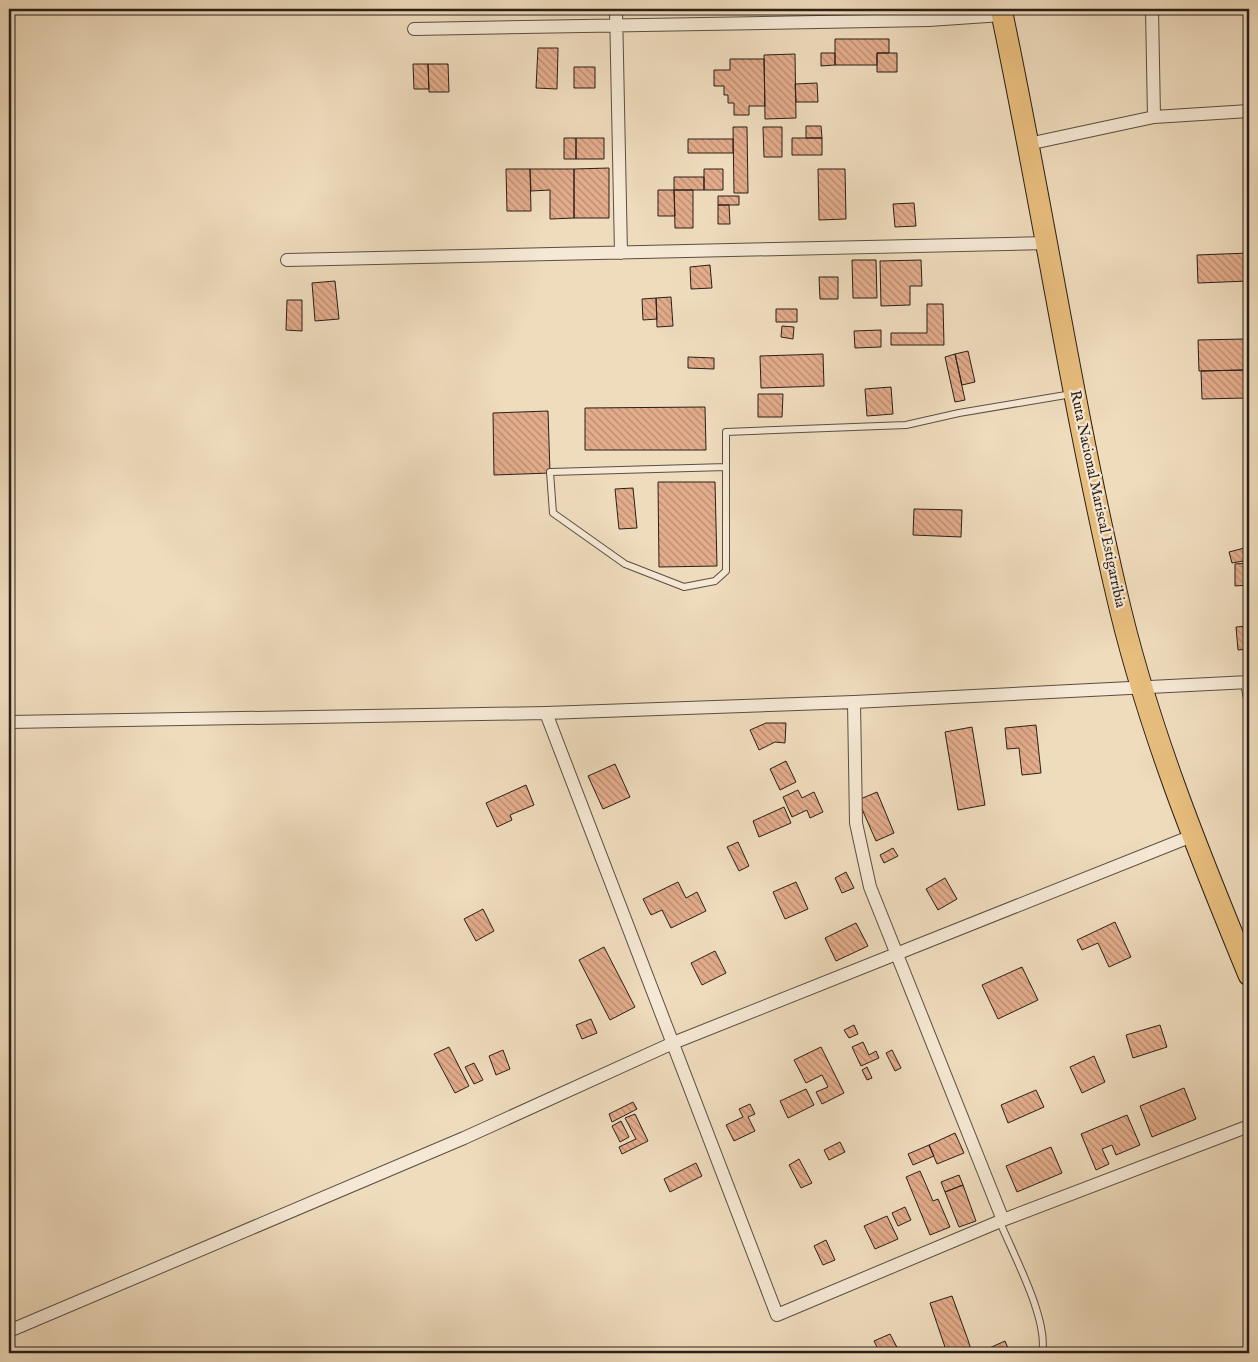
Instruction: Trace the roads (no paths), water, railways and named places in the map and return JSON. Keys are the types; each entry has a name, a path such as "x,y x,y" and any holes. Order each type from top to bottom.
{"main road":[{"name":"Ruta Nacional Mariscal Estigarribia","path":"1002,12 1116,592 1142,688 1192,836 1249,974"}],"street":[{"path":"616,9 621,253"},
{"path":"1152,9 1154,117"},
{"path":"414,29 929,20 1002,12"},
{"path":"1028,144 1154,117 1249,111"},
{"path":"287,260 1047,243"},
{"path":"9,722 546,713 854,702 1247,682"},
{"path":"854,702 856,823 870,887 1001,1221"},
{"path":"546,713 778,1315 1001,1221 1249,1126"},
{"path":"9,1331 464,1138 673,1043 1192,836"}],"lane":[{"path":"726,467 550,472 553,513 625,564 684,587 715,581 726,571 726,467 726,432 906,426 959,413 1076,394"},
{"path":"1247,682 1249,710"},
{"path":"1001,1221 1040,1318 1044,1344 1042,1353"}]}
